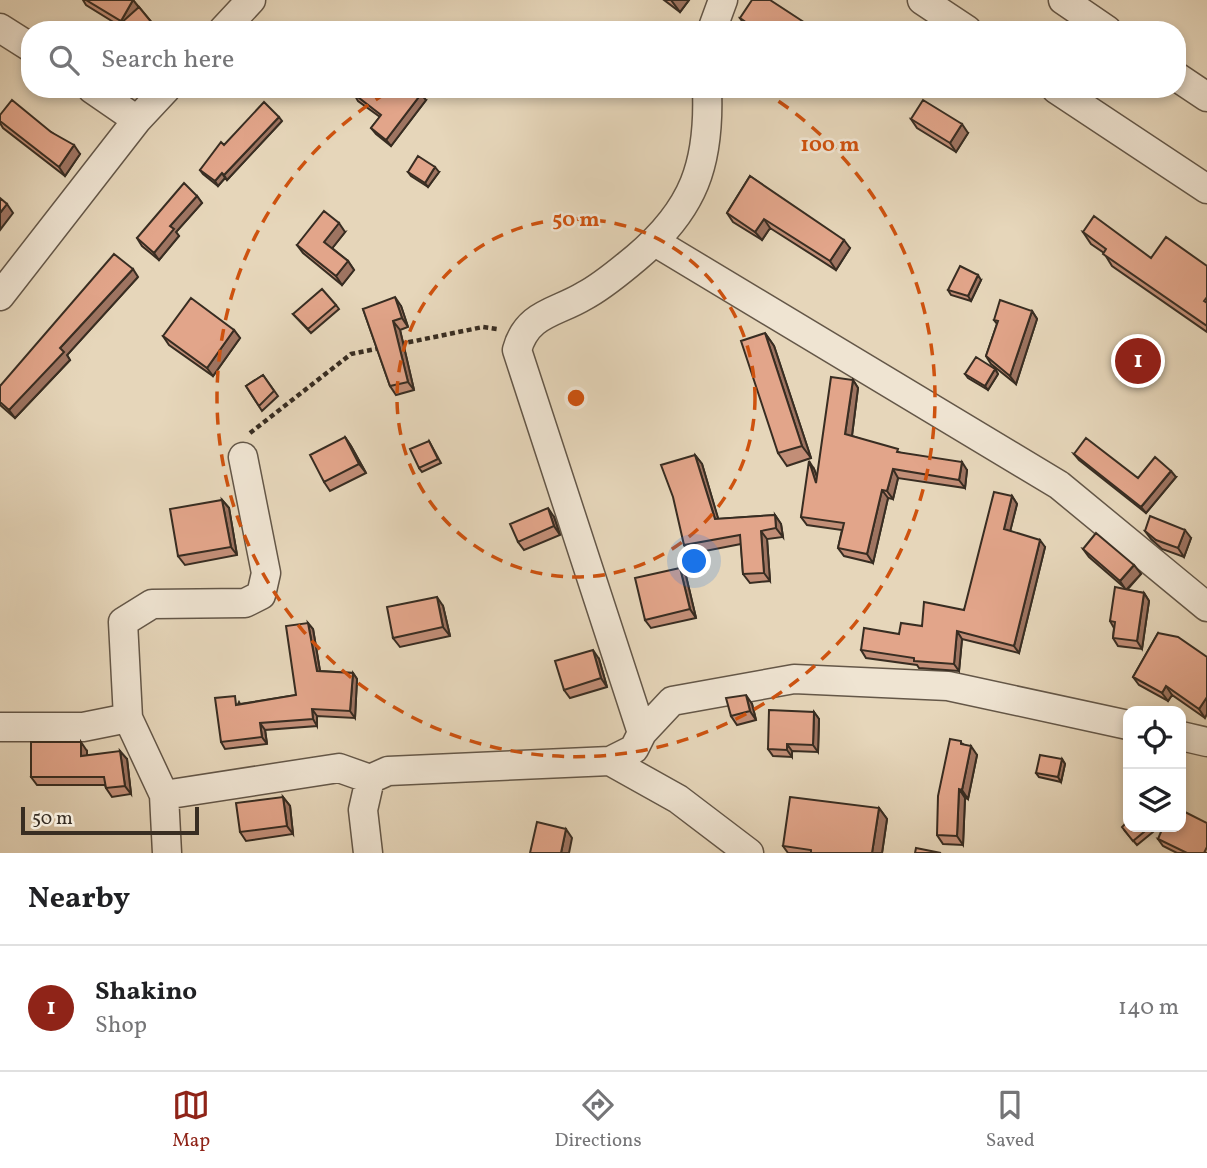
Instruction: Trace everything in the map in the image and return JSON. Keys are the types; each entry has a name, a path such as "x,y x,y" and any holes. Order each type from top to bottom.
{"street":[{"path":"231,21 251,0"},
{"path":"715,21 723,0"},
{"path":"922,0 954,21"},
{"path":"1076,4 1096,21"},
{"path":"0,27 21,41"},
{"path":"1186,83 1207,97"},
{"path":"105,98 137,120"},
{"path":"0,296 137,120 158,98"},
{"path":"642,733 521,370 517,350 521,333 549,312 584,296 655,242 685,206 701,169 707,144 707,98"},
{"path":"1070,98 1207,189"},
{"path":"655,242 1059,485 1207,607"},
{"path":"167,853 163,795 128,718 123,622 152,604 245,603 261,596 266,573 243,457"},
{"path":"163,795 339,768 370,779 388,771 610,761 634,749 642,733 672,701 794,679 948,686 1123,724"},
{"path":"0,726 83,727 128,718"},
{"path":"1186,737 1207,741"},
{"path":"610,761 678,799 749,853"},
{"path":"368,853 363,810 370,779"}],"path":[{"path":"243,457 248,435 351,354 483,327 521,333"}],"building":[{"path":"86,0 133,0 121,21"},
{"path":"752,0 770,0 802,21 744,21 740,18"},
{"path":"139,7 150,21 123,21"},
{"path":"359,98 418,98 386,140 371,128 381,115"},
{"path":"12,100 51,132 74,145 59,167 0,121 0,115"},
{"path":"923,100 962,124 950,143 911,119"},
{"path":"264,102 279,117 224,175 222,173 215,181 200,170 221,142 224,145"},
{"path":"418,156 435,167 425,183 408,172"},
{"path":"750,176 844,240 830,261 764,219 755,232 727,213"},
{"path":"184,183 197,196 170,226 174,229 154,253 137,238"},
{"path":"0,198 7,204 0,213"},
{"path":"324,211 339,223 324,242 348,261 336,276 297,245"},
{"path":"1094,216 1151,258 1166,237 1207,266 1207,297 1204,301 1207,303 1207,326 1103,254 1106,249 1083,232"},
{"path":"114,254 133,269 60,348 64,352 9,410 0,402 0,386"},
{"path":"960,266 978,275 968,296 948,290"},
{"path":"322,289 336,305 308,329 293,314"},
{"path":"395,297 402,318 393,321 408,382 390,386 363,309"},
{"path":"191,298 234,330 207,368 163,336"},
{"path":"1000,300 1032,311 1010,376 986,356 998,321 994,320"},
{"path":"765,333 802,446 778,453 741,341"},
{"path":"976,357 995,369 985,386 965,374"},
{"path":"263,375 274,391 259,406 246,386"},
{"path":"831,377 853,380 845,434 898,449 897,452 962,462 959,480 893,469 887,491 882,490 867,554 838,548 844,523 801,517 809,461 816,483"},
{"path":"345,437 359,464 324,482 310,455"},
{"path":"1086,438 1138,478 1155,457 1171,471 1141,507 1074,454"},
{"path":"429,441 438,459 419,468 410,449"},
{"path":"695,455 715,519 775,515 776,528 761,531 764,573 743,574 740,535 684,545 673,497 661,465"},
{"path":"994,492 1012,496 1004,529 1040,540 1014,646 957,631 954,664 914,661 914,658 861,650 864,628 899,634 901,623 922,626 924,602 964,610"},
{"path":"222,500 231,547 178,556 170,509"},
{"path":"548,508 554,526 518,542 510,524"},
{"path":"1150,516 1185,530 1178,548 1156,540 1145,531"},
{"path":"1096,533 1134,565 1120,581 1083,549"},
{"path":"680,568 690,609 645,620 635,578"},
{"path":"1115,587 1144,593 1137,641 1113,638 1115,622 1110,621"},
{"path":"437,597 443,627 393,638 387,607"},
{"path":"308,623 317,671 353,673 350,711 312,709 313,719 260,723 262,737 221,742 215,698 235,696 236,705 296,695 286,626"},
{"path":"1158,633 1178,637 1207,657 1207,697 1199,709 1166,686 1162,693 1133,677"},
{"path":"593,650 601,678 564,690 555,661"},
{"path":"746,695 750,711 731,716 726,698"},
{"path":"769,710 814,712 813,745 787,744 787,750 768,749"},
{"path":"950,739 971,746 962,790 959,789 957,836 937,835 938,796"},
{"path":"31,742 81,742 81,756 120,751 125,786 106,788 104,777 31,777"},
{"path":"1040,755 1062,759 1058,777 1036,773"},
{"path":"283,797 287,826 240,832 236,803"},
{"path":"790,797 879,808 872,853 811,853 811,850 783,846"},
{"path":"1186,812 1207,823 1207,847 1204,853 1187,853 1158,839 1161,832 1186,832"},
{"path":"537,822 566,829 561,853 530,853"},
{"path":"1126,832 1144,832 1133,841"},
{"path":"916,848 941,853 915,853"}],"place":[{"name":"Shakino","path":"1138,361"}]}
